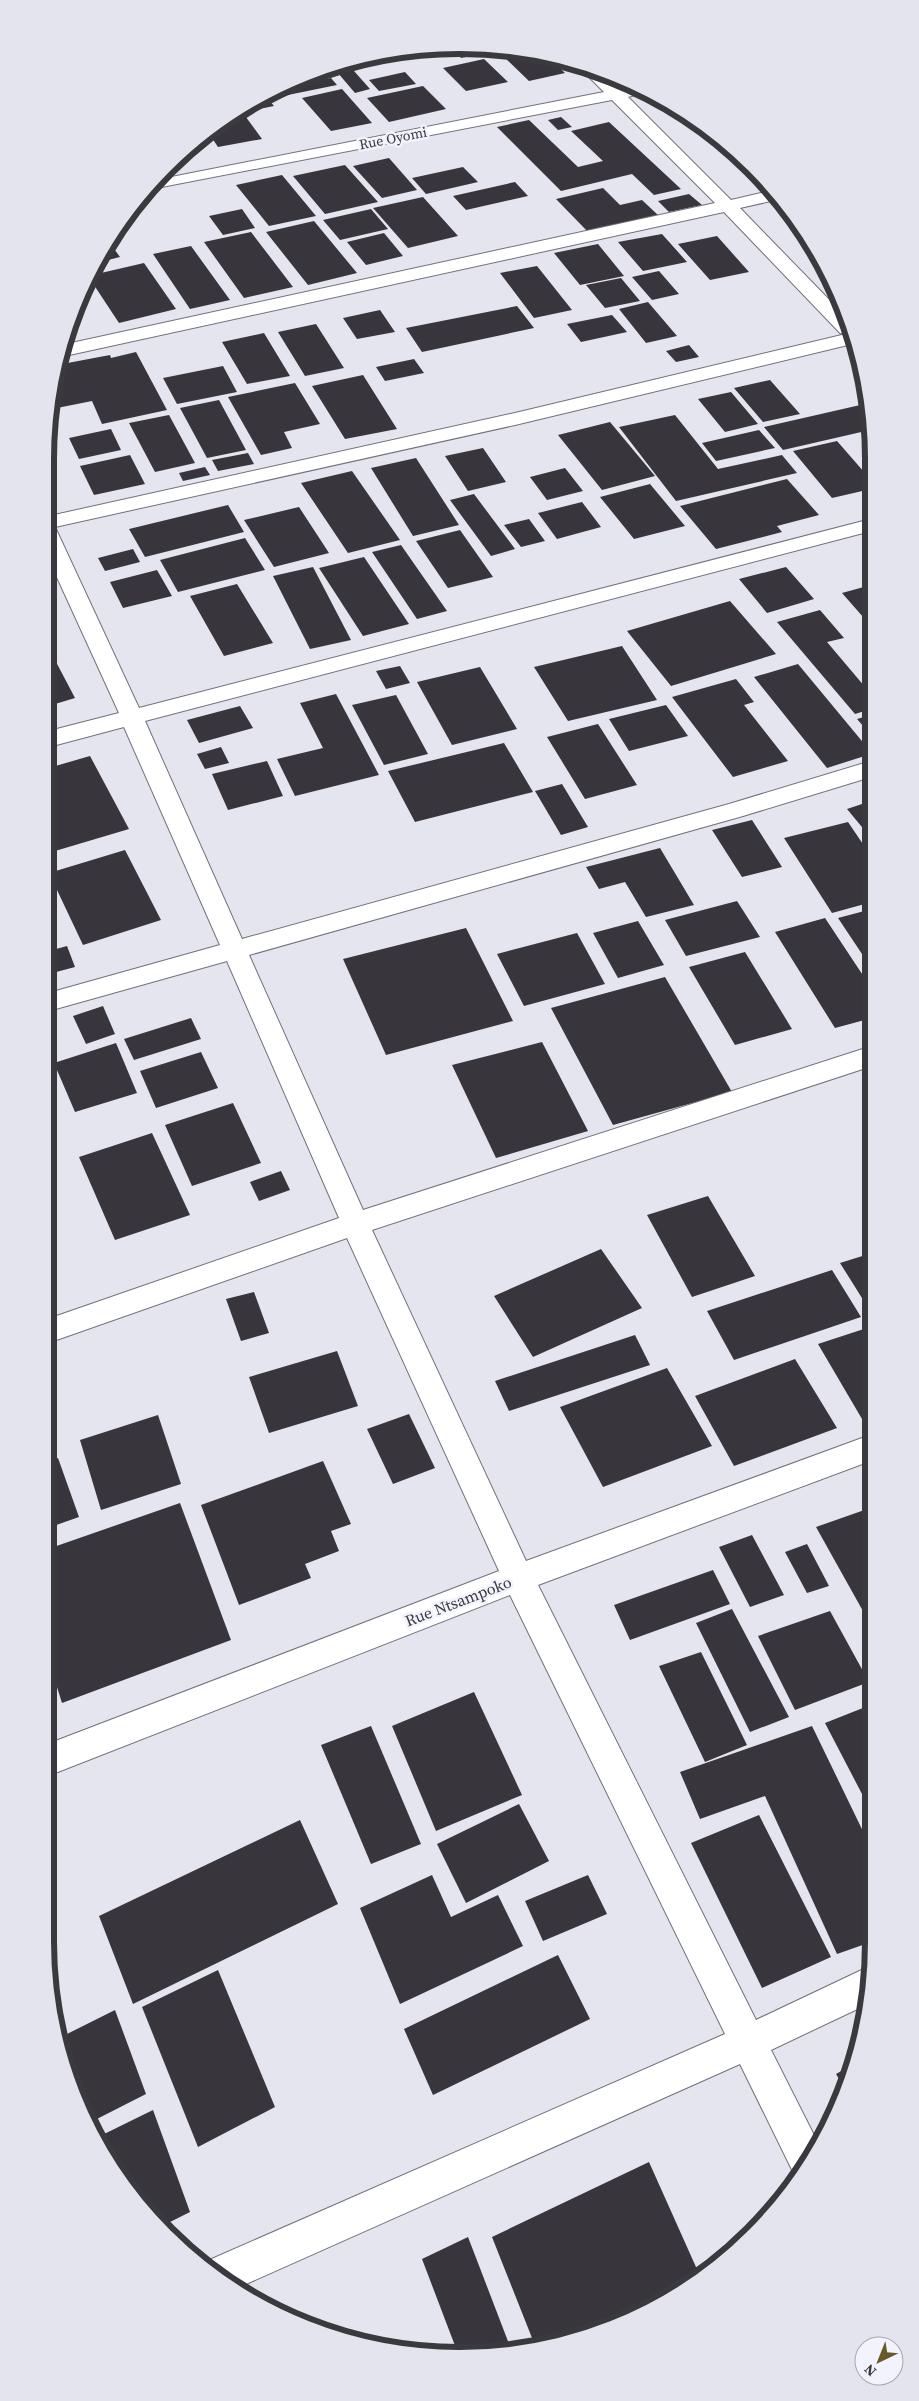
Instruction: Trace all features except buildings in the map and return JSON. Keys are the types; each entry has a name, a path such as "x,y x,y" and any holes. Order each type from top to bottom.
{"street":[{"path":"599,79 728,206 842,324"},
{"name":"Rue Oyomi","path":"162,184 629,92"},
{"path":"69,349 769,198"},
{"path":"54,521 515,420 847,339"},
{"path":"54,737 865,527"},
{"path":"54,548 131,716 355,1224 518,1578 804,2155"},
{"path":"54,1000 725,813 865,771"},
{"path":"54,1329 355,1224 865,1058"},
{"name":"Rue Ntsampoko","path":"54,1758 518,1578 865,1450"},
{"path":"226,2273 748,2043 862,1988"}]}
